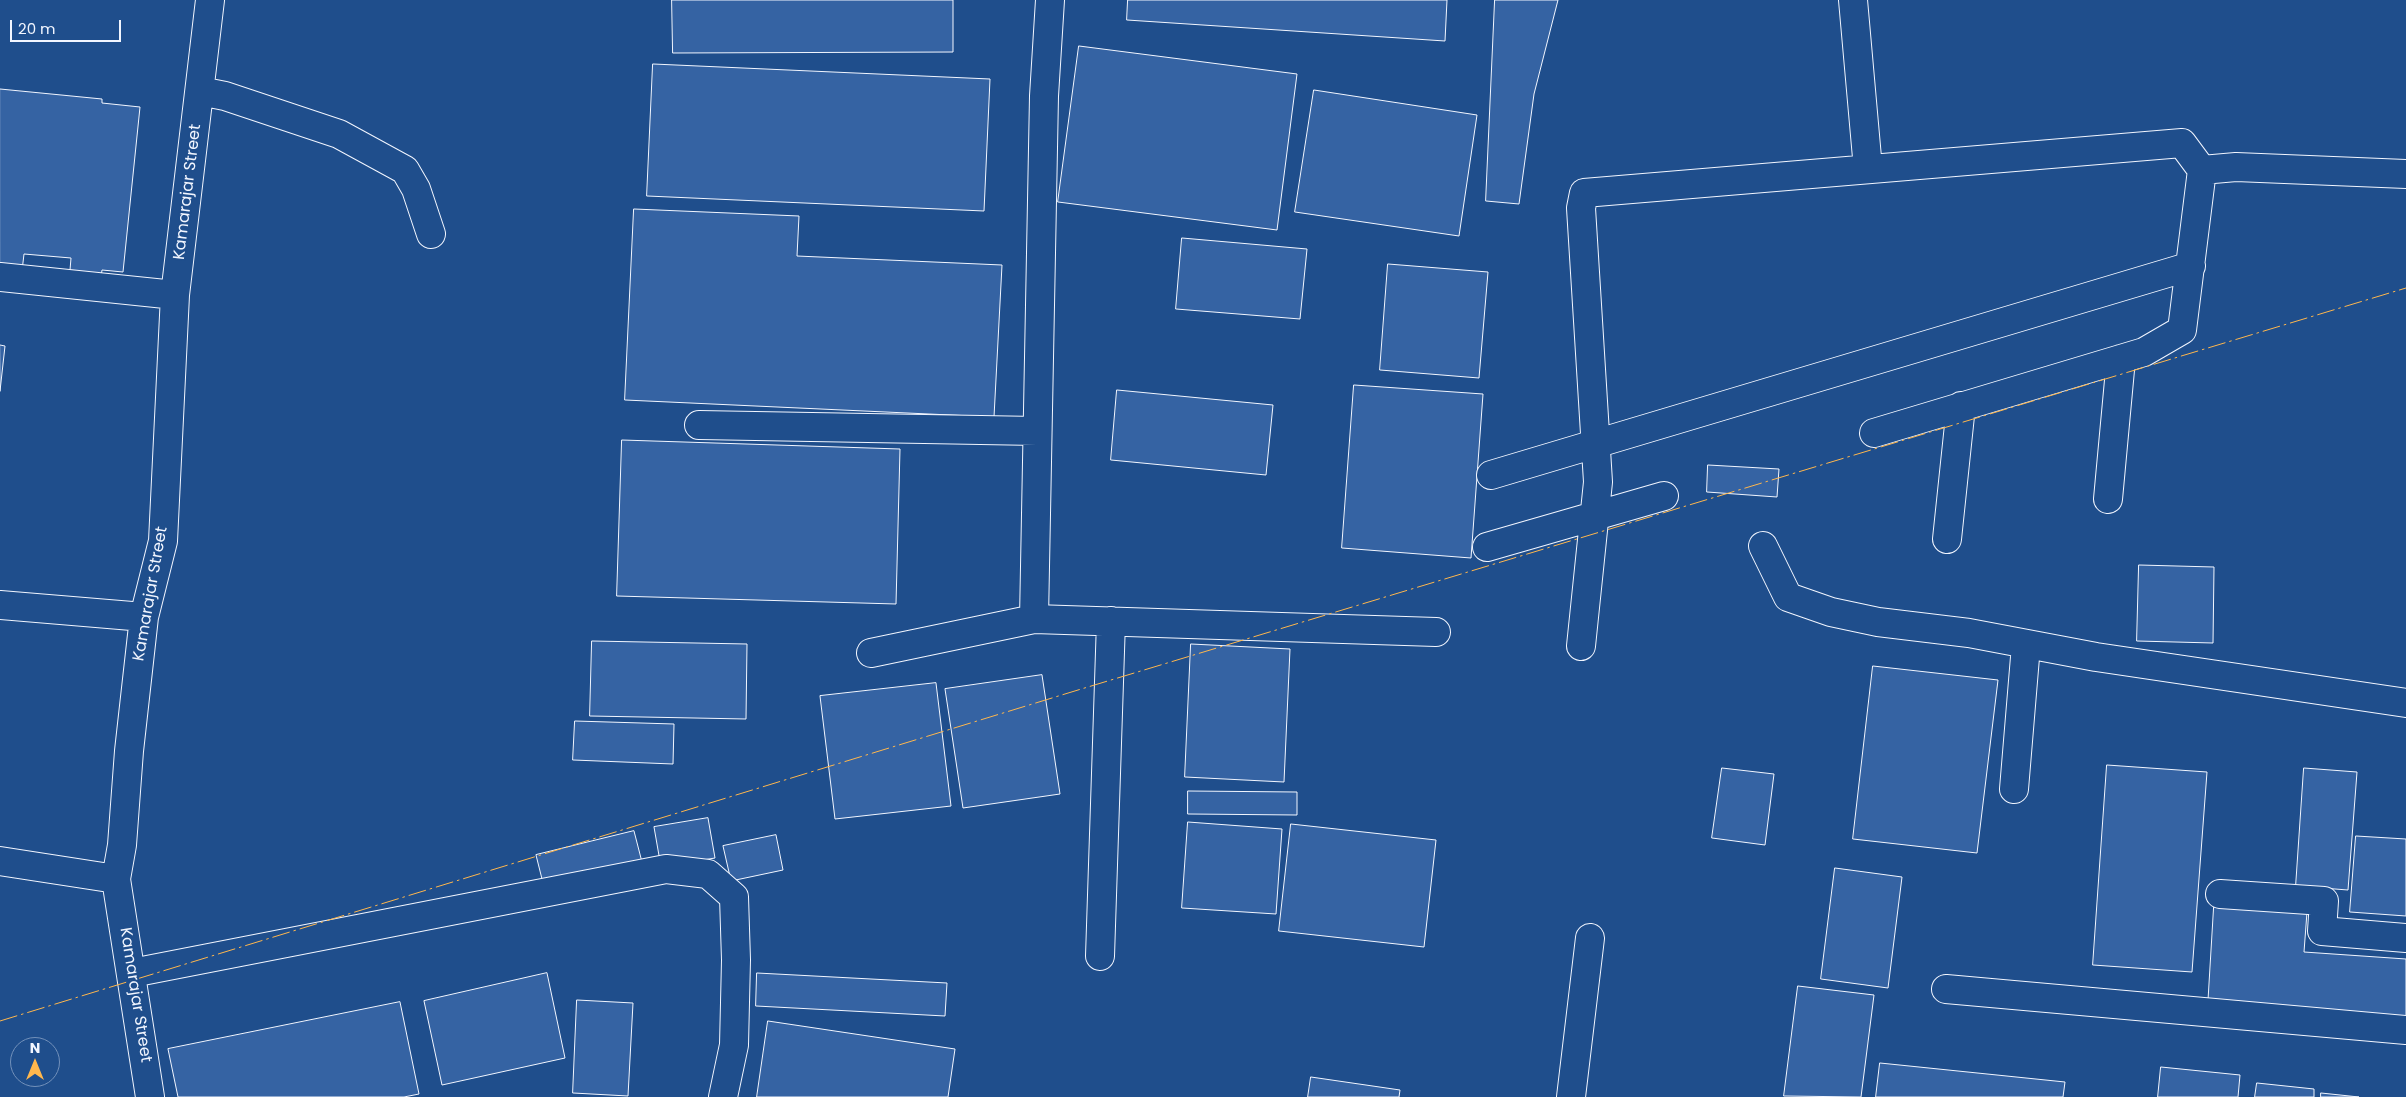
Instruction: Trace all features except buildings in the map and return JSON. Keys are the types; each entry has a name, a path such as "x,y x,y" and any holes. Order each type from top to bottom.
{"street":[{"name":"Kamarajar Street","path":"150,1097 116,879 122,845 129,751 144,617 164,541 175,295 210,0"},
{"path":"1034,618 1044,96 1050,0"},
{"path":"1853,0 1868,169"},
{"path":"200,90 225,96 339,134 405,170 416,189 431,234"},
{"path":"1581,646 1598,482 1581,208 1584,192 2182,143 2202,170 2182,330 2144,352 1874,433"},
{"path":"2202,170 2236,167 2406,174"},
{"path":"1491,475 2191,266"},
{"path":"0,277 175,295"},
{"path":"2108,499 2121,359"},
{"path":"1947,539 1961,406"},
{"path":"699,425 1037,431"},
{"path":"1487,547 1664,496"},
{"path":"1763,546 1788,597 1831,612 1878,622 1969,633 2096,657 2406,703"},
{"path":"0,605 144,617"},
{"path":"871,653 1034,618 1436,632"},
{"path":"1100,956 1111,621"},
{"path":"2014,788 2026,645"},
{"path":"0,861 116,879"},
{"path":"132,973 666,869 708,874 734,897 736,960 734,1045 723,1097"},
{"path":"2220,894 2324,901 2322,931 2406,938"},
{"path":"1571,1097 1590,938"},
{"path":"1946,990 2406,1030"}],"power":[{"path":"0,1021 1078,690 2406,288"}]}
